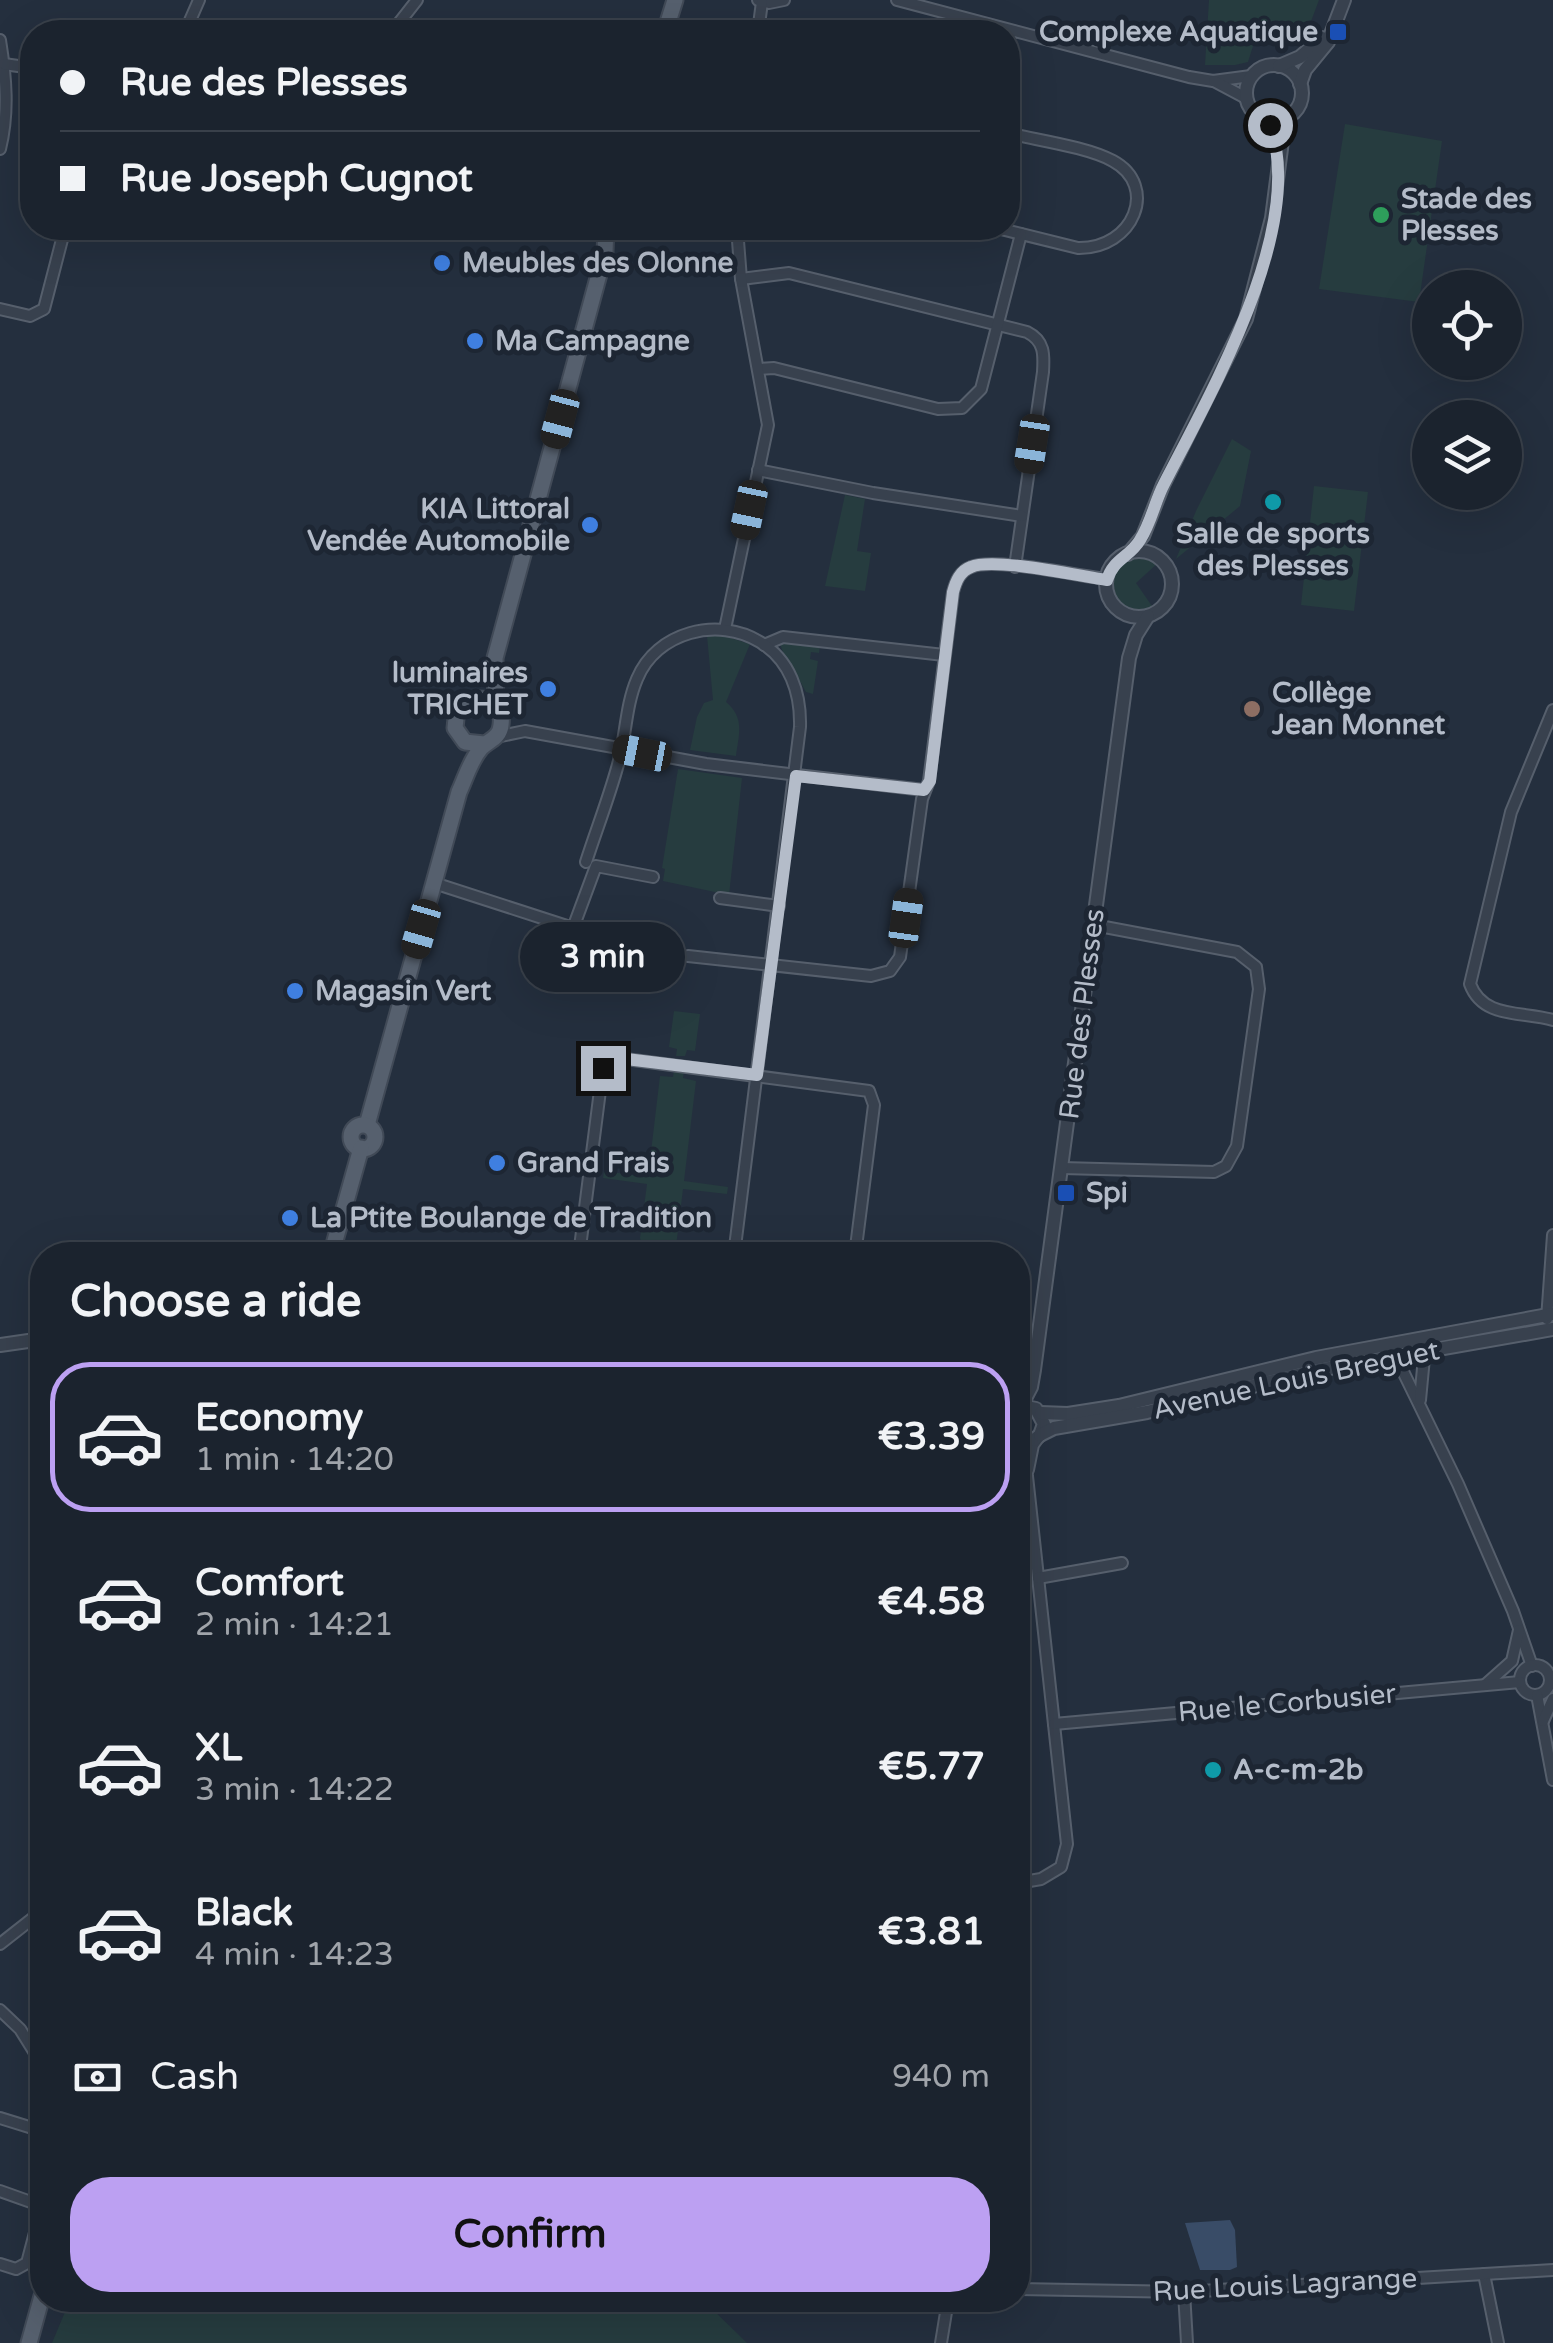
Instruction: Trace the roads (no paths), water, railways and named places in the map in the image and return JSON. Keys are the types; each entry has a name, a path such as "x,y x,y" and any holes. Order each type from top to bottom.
{"main road":[{"path":"459,792 460,738 454,726 455,715 471,698 496,658 606,240"},
{"path":"335,1242 361,1148 368,1148 375,1141 375,1133 367,1125 459,792 472,761 501,727 496,658"},
{"path":"471,698 484,698 498,711"},
{"path":"460,738 472,744 490,740"},
{"path":"29,2343 38,2312"}],"street":[{"path":"760,1 784,0"},
{"path":"897,0 975,20"},
{"path":"1020,31 1214,81 1246,98 1256,114 1267,120 1285,118 1298,105 1305,70 1328,42 1344,0"},
{"path":"1214,81 1251,76 1266,66 1279,66 1306,54 1332,30"},
{"path":"0,40 6,125 0,150"},
{"path":"4,64 20,66"},
{"path":"1279,66 1292,72 1300,84"},
{"path":"1246,98 1251,76"},
{"path":"1153,510 1150,539 1156,557 1170,573 1172,588 1162,608 1138,617 1122,612 1108,595 1107,580 1114,564 1140,541 1153,510 1246,319 1267,242 1285,118"},
{"path":"1267,120 1279,172"},
{"path":"1020,136 1109,159 1124,170 1135,191 1133,218 1126,230 1107,245 1078,248 1021,234 1020,238"},
{"path":"0,310 30,316 44,309 62,240"},
{"path":"725,629 768,425 741,279 739,240"},
{"path":"759,369 774,368 938,409 954,410 971,403 981,389 1019,240"},
{"path":"741,279 789,273 1033,335 1043,350 1043,372 1015,567"},
{"path":"758,470 870,493 1022,516"},
{"path":"1128,554 1142,552 1156,557"},
{"path":"688,956 872,976 882,976 897,964 924,790 930,781 944,656 958,578 974,566 1015,567 1107,580"},
{"name":"Rue des Plesses","path":"1030,1389 1129,658 1128,628 1122,612"},
{"name":"Rue des Plesses","path":"1129,658 1136,635 1148,616"},
{"path":"586,862 622,749 631,695 646,662 678,637 702,630 725,629 764,644 782,662 797,693 800,715 796,776 735,1242"},
{"path":"764,644 782,637 944,656"},
{"path":"1553,710 1511,812 1470,984 1488,1008 1553,1020"},
{"path":"498,711 525,730 622,749 796,776 924,790"},
{"path":"490,740 525,730"},
{"path":"652,952 576,942 570,937 596,866 653,877"},
{"path":"434,883 573,928"},
{"path":"720,898 779,906"},
{"path":"1062,1168 1214,1172 1226,1166 1238,1146 1259,988 1256,967 1237,952 1094,925"},
{"path":"581,1242 605,1063 618,1058 865,1089 872,1094 855,1242"},
{"path":"1551,1329 1553,1235"},
{"name":"Avenue Louis Breguet","path":"1030,1441 1054,1428 1146,1412 1550,1314"},
{"name":"Avenue Louis Breguet","path":"1425,1345 1551,1329"},
{"path":"0,1345 30,1341"},
{"path":"1420,1406 1425,1345"},
{"path":"1393,1351 1519,1627 1532,1666"},
{"name":"Avenue Louis Breguet","path":"1030,1407 1040,1413 1068,1414 1120,1406 1298,1362 1393,1351"},
{"name":"Rue des Plesses","path":"1034,1370 1044,1424 1039,1436"},
{"path":"1030,1460 1039,1436"},
{"path":"1030,1504 1066,1834 1066,1855 1061,1867 1030,1880"},
{"path":"1038,1578 1122,1562"},
{"path":"1484,1686 1512,1661 1519,1627"},
{"path":"1532,1666 1544,1668 1552,1678 1546,1691 1538,1695 1527,1693 1520,1682 1523,1671 1532,1666"},
{"name":"Rue le Corbusier","path":"1054,1724 1520,1682"},
{"path":"1538,1695 1553,1780"},
{"path":"1542,1722 1553,1699"},
{"path":"0,1944 30,1920"},
{"path":"0,2010 30,2045"},
{"path":"0,2118 30,2127"},
{"path":"0,2191 30,2202"},
{"path":"0,2264 16,2268 27,2263 30,2252"},
{"name":"Rue Louis Lagrange","path":"1030,2290 1184,2292 1553,2270"},
{"path":"1484,2274 1498,2343"},
{"path":"1184,2292 1186,2343"},
{"path":"941,2343 946,2312"}],"water":[{"path":"1230,2220 1235,2230 1237,2267 1200,2270 1185,2223"}],"place":[{"name":"Complexe Aquatique","path":"1338,32"},
{"name":"Stade des Plesses","path":"1381,215"},
{"name":"Meubles des Olonne","path":"442,263"},
{"name":"Ma Campagne","path":"475,341"},
{"name":"Salle de sports des Plesses","path":"1273,502"},
{"name":"KIA Littoral Vendée Automobile","path":"590,525"},
{"name":"luminaires TRICHET","path":"548,689"},
{"name":"Collège Jean Monnet","path":"1252,709"},
{"name":"Magasin Vert","path":"295,991"},
{"name":"Grand Frais","path":"497,1163"},
{"name":"Spi","path":"1066,1193"},
{"name":"La Ptite Boulange de Tradition","path":"290,1218"},
{"name":"A-c-m-2b","path":"1213,1770"}]}
